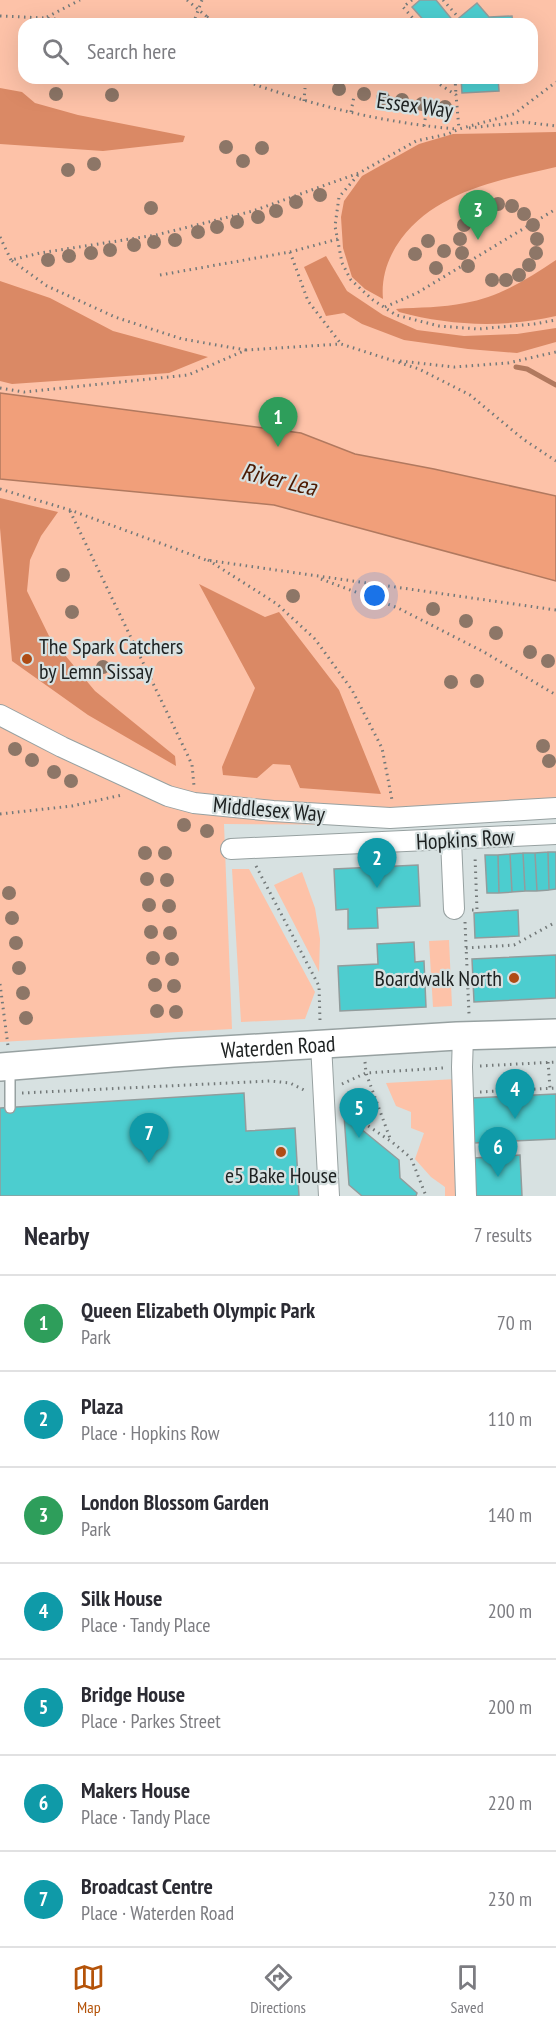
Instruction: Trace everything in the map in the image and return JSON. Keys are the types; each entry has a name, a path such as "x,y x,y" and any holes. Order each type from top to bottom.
{"street":[{"name":"Middlesex Way","path":"0,715 62,747 168,796 194,803 273,811 390,818 556,808"},
{"name":"Hopkins Row","path":"239,849 556,834"},
{"path":"451,840 461,913"},
{"path":"466,1028 462,1067 466,1196"},
{"name":"Waterden Road","path":"6,1061 173,1053 320,1037 466,1028 556,1032"},
{"path":"320,1037 329,1196"}],"lane":[{"path":"6,1061 10,1108"}],"path":[{"path":"0,16 45,18 80,0"},
{"path":"187,0 210,18"},
{"path":"196,18 202,0"},
{"path":"412,0 403,8 412,18"},
{"path":"443,0 459,18"},
{"path":"11,260 40,253 156,235 253,211 359,173 416,141 514,114 556,82"},
{"name":"Essex Way","path":"254,84 304,101 424,126 459,129 523,122 556,126"},
{"path":"439,84 456,95"},
{"path":"455,84 459,129"},
{"path":"304,101 305,88"},
{"path":"351,112 354,96"},
{"path":"424,126 427,108"},
{"path":"359,173 339,196 335,226 342,263 351,280 385,308 396,315 414,321 449,327 478,329 556,320"},
{"path":"385,308 417,293 556,209"},
{"path":"0,237 11,260 47,285 115,317 182,339 246,350 341,344 419,369 470,395 523,439 556,461"},
{"path":"160,275 290,252 338,239"},
{"path":"290,252 308,301 341,344"},
{"path":"0,388 24,392 188,375 246,350"},
{"path":"393,360 454,367 507,363 556,352"},
{"path":"0,489 70,510 206,560 277,604 315,639 352,690 382,748 393,800 390,818"},
{"path":"70,510 192,765 194,803"},
{"path":"206,560 556,610"},
{"path":"314,576 398,608 484,652 556,695"},
{"path":"0,814 72,806 127,794 142,784"},
{"path":"239,849 319,987 320,1037"},
{"path":"466,1028 466,948 461,913 477,910 474,852"},
{"path":"466,948 514,945 556,922"},
{"path":"0,984 6,1061"},
{"path":"548,1062 550,1088"},
{"path":"473,1066 556,1062"},
{"name":"Waterden Road","path":"353,1080 366,1072 453,1068"},
{"path":"366,1072 392,1142"},
{"name":"Waterden Road","path":"21,1093 270,1081 290,1083 299,1089 307,1090"},
{"path":"464,1093 556,1088"},
{"path":"343,1112 346,1111 392,1142 411,1158 426,1196"}],"shaded area":[{"path":"0,0 556,0 556,816 422,825 224,824 232,1029 0,1042"},
{"path":"0,88 22,92 35,103 78,115 185,136 183,142 103,151 0,144"},
{"path":"556,132 556,167 471,190 433,209 416,222 401,239 389,260 384,275 383,299 365,289 352,277 343,248 341,217 344,201 362,176 419,144 453,134"},
{"path":"326,256 347,291 383,315 417,330 464,336 517,334 556,328 556,342 517,353 468,349 404,340 362,324 344,313 326,316 304,267"},
{"path":"556,260 556,316 497,324 477,324 419,317 399,312 396,309 448,306 478,300 513,286"},
{"path":"0,281 50,298 113,331 208,357 169,373 12,384 0,381"},
{"path":"0,498 58,512 41,536 30,560 27,591 49,636 95,691 175,756 176,766 88,715 12,661 0,528"},
{"path":"199,584 265,617 279,612 339,690 381,794 300,788 290,765 273,764 257,778 223,775 222,767 255,688"},
{"path":"232,869 249,869 315,992 305,1019 241,1022"},
{"path":"302,872 315,908 320,939 319,972 274,885"},
{"path":"449,940 452,1006 433,1007 429,941"},
{"path":"456,1079 462,1196 445,1196 445,1187 431,1177 415,1159 424,1133 411,1128 411,1112 396,1106 386,1083"}],"water":[{"name":"River Lea","path":"0,393 301,433 355,454 556,496 556,581 274,505 0,479"}],"building":[{"path":"420,0 436,0 451,18 422,18 412,7"},
{"path":"477,3 489,17 512,16 512,18 459,18"},
{"path":"461,84 498,84 499,91 462,93"},
{"path":"548,852 549,890 537,891 535,853"},
{"path":"548,852 556,852 556,889 549,890"},
{"path":"523,853 525,891 512,892 510,854"},
{"path":"523,853 535,853 537,891 525,891"},
{"path":"510,854 512,892 499,893 498,855"},
{"path":"485,855 498,855 499,893 487,893"},
{"path":"418,865 420,906 377,908 378,928 348,929 348,909 336,910 334,869"},
{"path":"518,910 519,936 475,938 474,913"},
{"path":"414,942 415,962 424,961 426,1007 340,1011 338,966 378,964 377,944"},
{"name":"Boardwalk North","path":"556,955 556,998 474,1002 472,959"},
{"path":"244,1093 246,1131 295,1128 299,1196 0,1196 0,1108"},
{"path":"556,1094 556,1139 474,1143 472,1098"},
{"path":"344,1115 399,1160 400,1178 417,1193 416,1196 362,1196 349,1185"},
{"path":"520,1155 522,1196 476,1196 474,1158"}],"waterway":[{"path":"516,367 527,369 556,385"}],"place":[{"name":"London Blossom Garden","path":"478,240"},
{"name":"Queen Elizabeth Olympic Park","path":"278,447"},
{"name":"The Spark Catchers by Lemn Sissay","path":"27,659"},
{"name":"Plaza","path":"377,888"},
{"name":"Boardwalk North","path":"514,978"},
{"name":"Silk House","path":"515,1119"},
{"name":"Bridge House","path":"359,1138"},
{"name":"e5 Bake House","path":"281,1152"},
{"name":"Broadcast Centre","path":"149,1163"},
{"name":"Makers House","path":"498,1177"}]}
